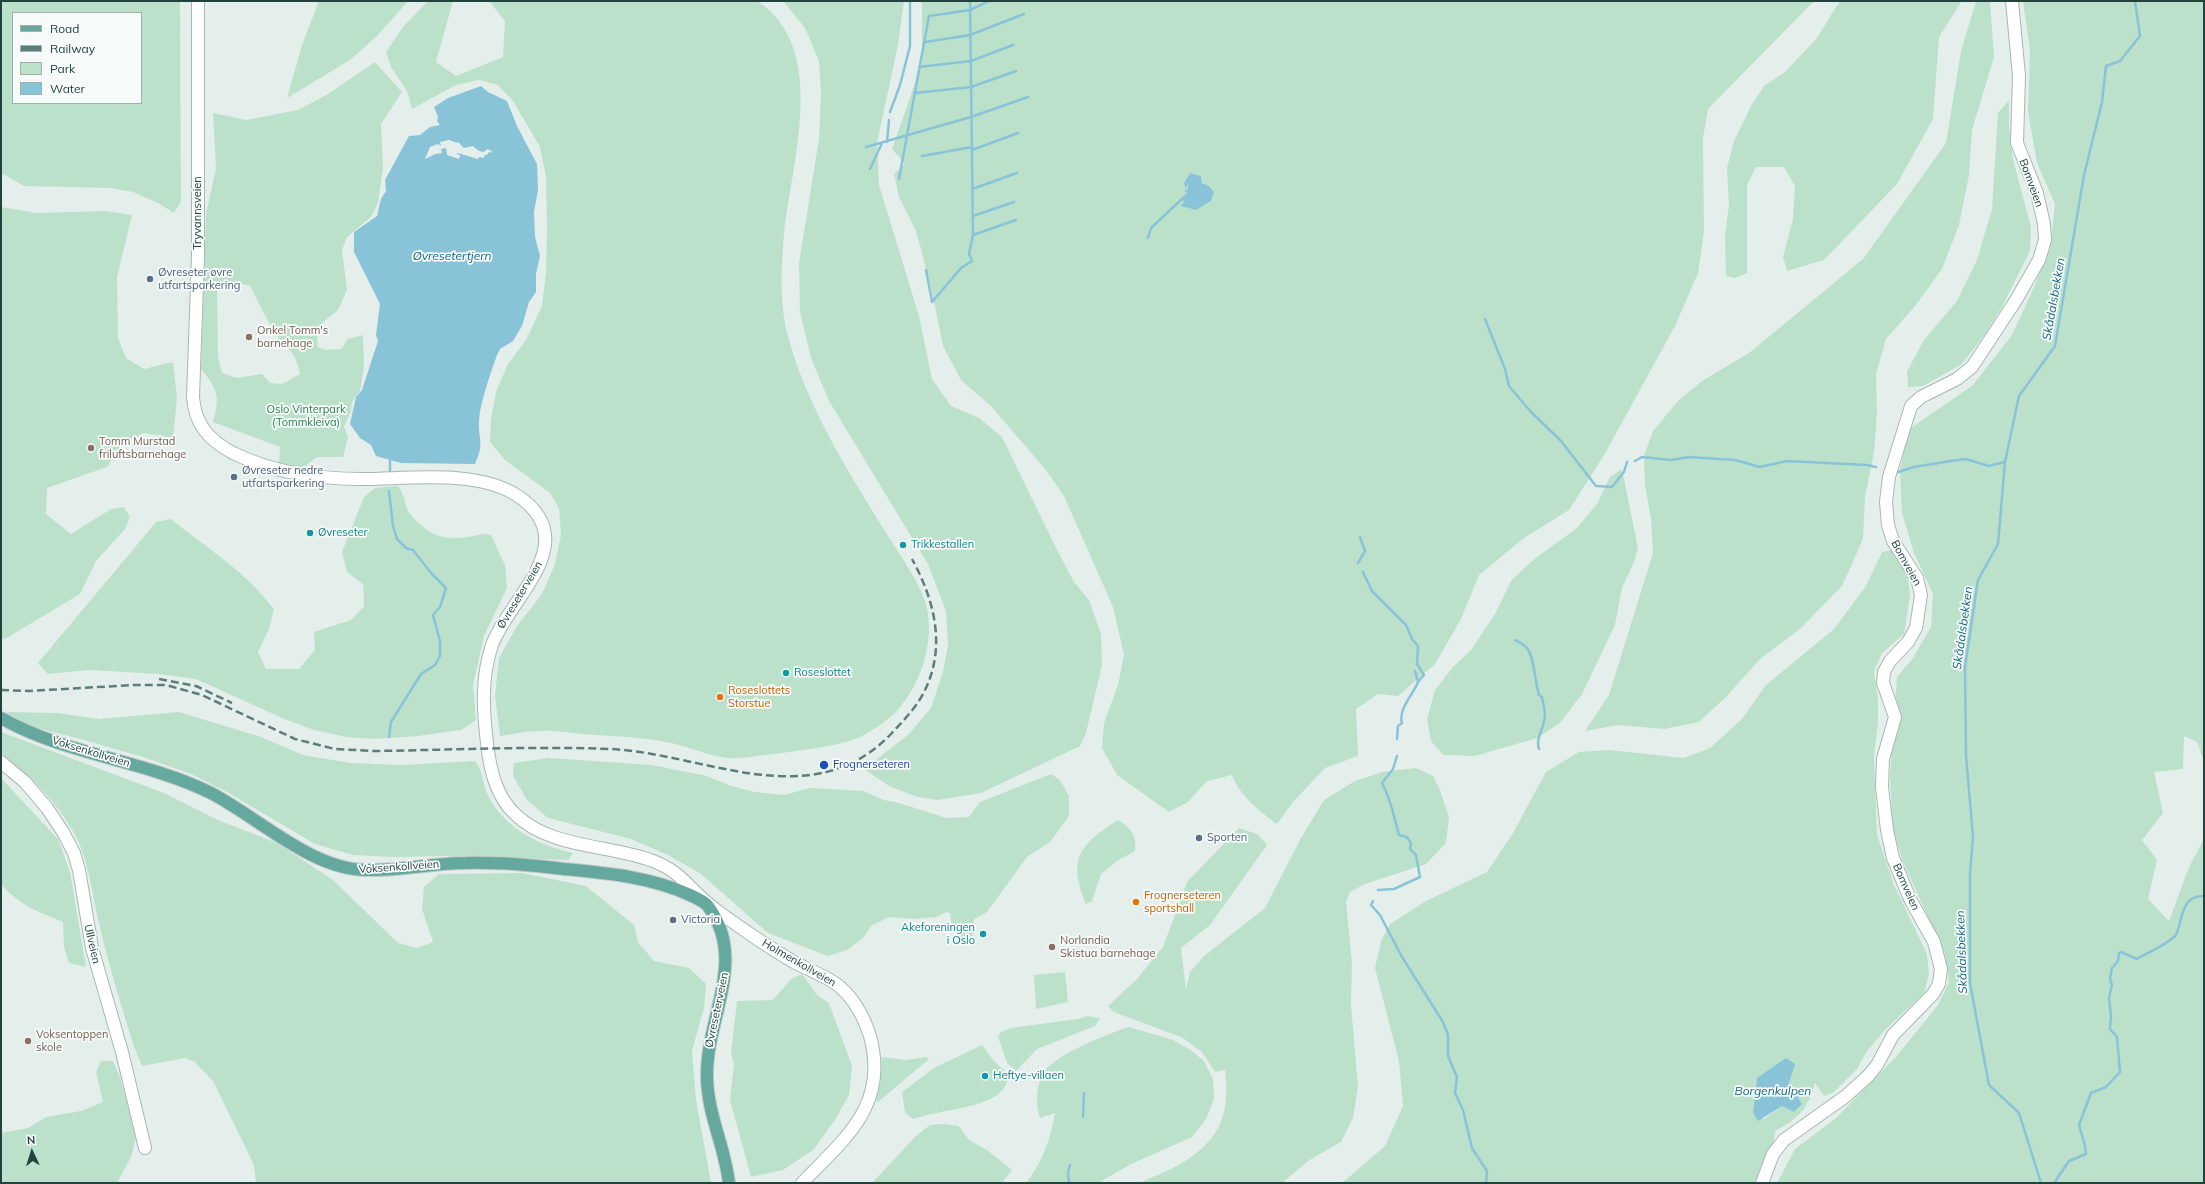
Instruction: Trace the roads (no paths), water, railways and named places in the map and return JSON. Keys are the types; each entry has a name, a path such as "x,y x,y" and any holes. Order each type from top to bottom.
{"main road":[{"name":"Voksenkollveien","path":"1,718 27,731 54,741 148,769 197,786 243,812 310,854 342,868 377,870 477,863 556,868 595,872 656,883 706,903"},
{"name":"Øvreseterveien","path":"706,903 719,926 726,956 725,976 709,1050 707,1079 709,1098 725,1159 729,1183"}],"street":[{"name":"Tryvannsveien","path":"198,1 198,256 193,397 194,411 199,424"},
{"name":"Bomveien","path":"1762,1183 1769,1163 1780,1144 1789,1135 1846,1096 1868,1076 1877,1065 1893,1035 1930,998 1940,980 1941,964 1938,951 1910,899 1893,858 1887,830 1882,787 1882,759 1895,717 1883,683 1884,672 1890,661 1908,642 1916,628 1922,596 1917,578 1891,535 1886,511 1886,498 1891,468 1911,406 1921,397 1957,379 1972,367 2016,300 2044,247 2045,230 2041,207 2017,143 2020,76 2012,1"},
{"name":"Øvreseterveien","path":"199,424 208,436 227,449 278,471 346,478 468,480 503,488 528,504 538,517 543,530 544,556 538,572 505,619 496,636 484,678 483,707 488,755 497,789 507,806 530,826 564,839 638,856 658,863 679,874 706,903"},
{"name":"Ullveien","path":"1,762 25,782 47,808 63,832 74,853 79,870 92,948 122,1052 145,1148"},
{"name":"Holmenkollveien","path":"706,903 775,951 839,987 852,1000 866,1026 873,1050 875,1072 869,1103 854,1128 802,1183"}],"water":[{"name":"Øvresetertjern","path":"481,86 488,92 507,101 517,126 537,164 538,190 534,212 535,237 540,256 536,274 536,292 529,302 522,326 513,341 500,349 497,355 481,405 479,421 480,451 475,464 401,463 376,456 371,445 360,438 350,424 356,397 362,390 378,341 376,335 380,304 354,252 354,232 377,216 381,199 386,191 385,180 409,136 420,135 430,127 440,125 437,121 438,117 434,107 448,98","holes":["449,140 458,142 464,148 473,146 480,151 484,152 487,149 492,151 490,153 488,152 484,158 479,157 478,159 458,153 456,154 460,155 459,159 447,155 446,148 441,149 442,153 435,154 425,159 430,147 438,144 441,146 440,142"]},
{"path":"1190,173 1201,176 1202,183 1209,186 1214,192 1211,201 1196,210 1180,206 1184,202 1181,198 1187,193 1184,191 1187,190 1189,183 1185,189 1184,183"},
{"name":"Borgenkulpen","path":"1786,1058 1795,1064 1789,1083 1802,1104 1794,1112 1782,1106 1758,1121 1753,1112 1757,1078"}],"waterway":[{"path":"890,112 900,85 910,46 910,1"},
{"path":"932,302 961,268 972,261 969,254 973,235 970,1"},
{"path":"899,179 929,16 970,10 989,1"},
{"name":"Skådalsbekken","path":"2041,1183 2019,1113 1989,1085 1970,983 1970,873 1973,837 1966,755 1965,667 1978,580 1998,544 2005,462 2019,396 2055,346 2084,175 2102,102 2106,66 2120,61 2140,36 2135,1"},
{"path":"925,42 970,35 1024,14"},
{"path":"919,67 971,61 1013,45"},
{"path":"915,93 971,87 1016,71"},
{"path":"866,147 971,117 1028,97"},
{"path":"887,142 889,120"},
{"path":"972,150 1018,133"},
{"path":"870,169 882,143"},
{"path":"922,156 972,147"},
{"path":"972,189 1017,173"},
{"path":"1148,238 1151,228 1182,199"},
{"path":"973,216 1014,202"},
{"path":"973,235 1016,220"},
{"path":"926,270 932,301"},
{"path":"1485,319 1505,369 1509,386 1531,412 1561,441 1596,486 1612,487 1624,472 1627,462"},
{"path":"1635,461 1642,457 1671,460 1689,457 1735,460 1760,467 1787,461 1867,465 1876,467"},
{"path":"1895,473 1914,467 1966,459 1989,466 2005,462"},
{"path":"390,460 390,472"},
{"path":"389,491 393,526 397,539 406,548 413,550 431,573 446,588 440,607 433,615 440,641 440,656 435,665 421,674 391,722 389,737"},
{"path":"1358,563 1365,551 1360,537"},
{"path":"1363,572 1372,591 1406,625 1412,639 1418,646 1417,664 1424,675 1418,682"},
{"path":"1515,640 1524,645 1529,651 1533,662 1539,695 1542,697 1545,719 1538,741 1539,749"},
{"path":"1397,739 1398,726 1402,723 1401,718 1404,707 1418,682 1415,671"},
{"path":"1378,890 1394,889 1420,877 1416,855 1410,849 1411,843 1407,837 1399,835 1390,802 1382,783 1393,769 1397,756"},
{"path":"2054,1183 2069,1161 2086,1154 2079,1125 2091,1093 2106,1087 2120,1072 2117,1037 2110,1029 2111,1016 2109,998 2112,985 2110,979 2112,968 2118,961 2119,953 2121,952 2137,959 2167,942 2175,936 2183,912 2190,901 2196,897 2204,896"},
{"path":"1373,901 1371,905 1380,915 1402,957 1443,1022 1448,1035 1448,1056 1457,1077 1455,1093 1463,1110 1472,1148 1487,1171 1486,1183"},
{"path":"1083,1117 1084,1093"},
{"path":"1069,1183 1068,1172 1070,1165"}],"railway":[{"path":"1,690 29,691 134,685 166,685 202,695 295,739 335,749 373,751 521,748 610,749 646,753 756,774 792,776 827,772 860,759 891,734 916,705 923,694 930,677 935,660 935,625 927,591 912,559"},
{"path":"159,679 196,686 232,703"}],"place":[{"name":"Øvreseter øvre utfartsparkering","path":"150,279"},
{"name":"Onkel Tomm's barnehage","path":"249,337"},
{"name":"Tomm Murstad friluftsbarnehage","path":"91,448"},
{"name":"Øvreseter nedre utfartsparkering","path":"234,477"},
{"name":"Øvreseter","path":"310,533"},
{"name":"Trikkestallen","path":"903,545"},
{"name":"Roseslottet","path":"786,673"},
{"name":"Roseslottets Storstue","path":"720,697"},
{"name":"Frognerseteren","path":"824,765"},
{"name":"Sporten","path":"1199,838"},
{"name":"Frognerseteren sportshall","path":"1136,902"},
{"name":"Victoria","path":"673,920"},
{"name":"Akeforeningen i Oslo","path":"983,934"},
{"name":"Norlandia Skistua barnehage","path":"1052,947"},
{"name":"Voksentoppen skole","path":"28,1041"},
{"name":"Heftye-villaen","path":"985,1076"}],"park label":[{"name":"Oslo Vinterpark (Tommkleiva)","path":"306,416"}]}
